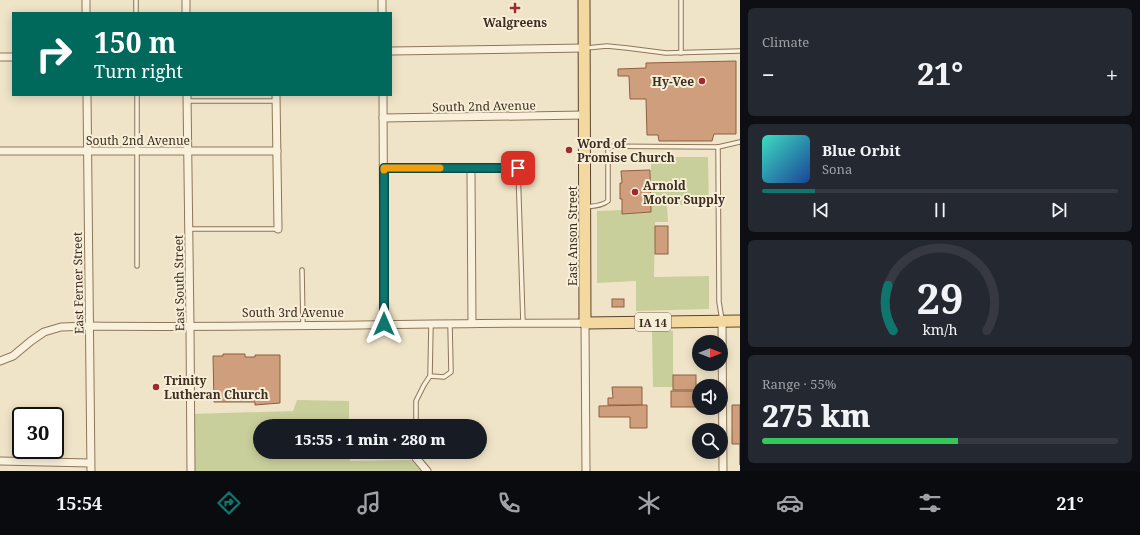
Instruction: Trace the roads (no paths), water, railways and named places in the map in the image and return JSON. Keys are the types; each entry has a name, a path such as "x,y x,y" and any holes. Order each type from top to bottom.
{"main road":[{"name":"East Anson Street","path":"584,0 584,323"},
{"name":"South 3rd Avenue","path":"584,323 740,321"}],"street":[{"path":"86,0 86,12"},
{"path":"186,0 186,12"},
{"path":"382,0 382,12"},
{"path":"392,51 584,48"},
{"path":"0,57 12,57"},
{"name":"East Ferner Street","path":"87,96 90,471"},
{"path":"383,96 384,324"},
{"name":"East South Street","path":"187,98 189,151 191,471"},
{"path":"276,98 278,229"},
{"name":"South 2nd Avenue","path":"383,118 584,115"},
{"name":"South 2nd Avenue","path":"0,151 277,151"},
{"path":"471,174 472,323"},
{"path":"722,321 723,471"},
{"name":"South 3rd Avenue","path":"0,361 13,356 44,332 60,327 584,323"},
{"name":"East Anson Street","path":"584,323 586,471"},
{"path":"419,459 427,471"},
{"path":"0,461 90,463"}],"lane":[{"path":"136,0 136,12"},
{"path":"681,0 681,53"},
{"path":"584,48 614,47 666,53 740,51"},
{"path":"137,96 137,266"},
{"path":"187,98 276,98"},
{"path":"584,146 718,147 740,142"},
{"path":"584,207 597,206 608,201 608,146"},
{"path":"718,147 719,302 722,321"},
{"path":"384,168 518,168 523,323"},
{"path":"189,229 278,229"},
{"path":"302,270 303,326"},
{"path":"416,419 416,402 430,376 431,324"},
{"path":"430,376 444,377 450,372 450,324"}],"place":[{"name":"Walgreens","path":"515,8"},
{"name":"Hy-Vee","path":"702,81"},
{"name":"Word of Promise Church","path":"569,150"},
{"name":"Arnold Motor Supply","path":"635,192"},
{"name":"Trinity Lutheran Church","path":"156,387"}]}
